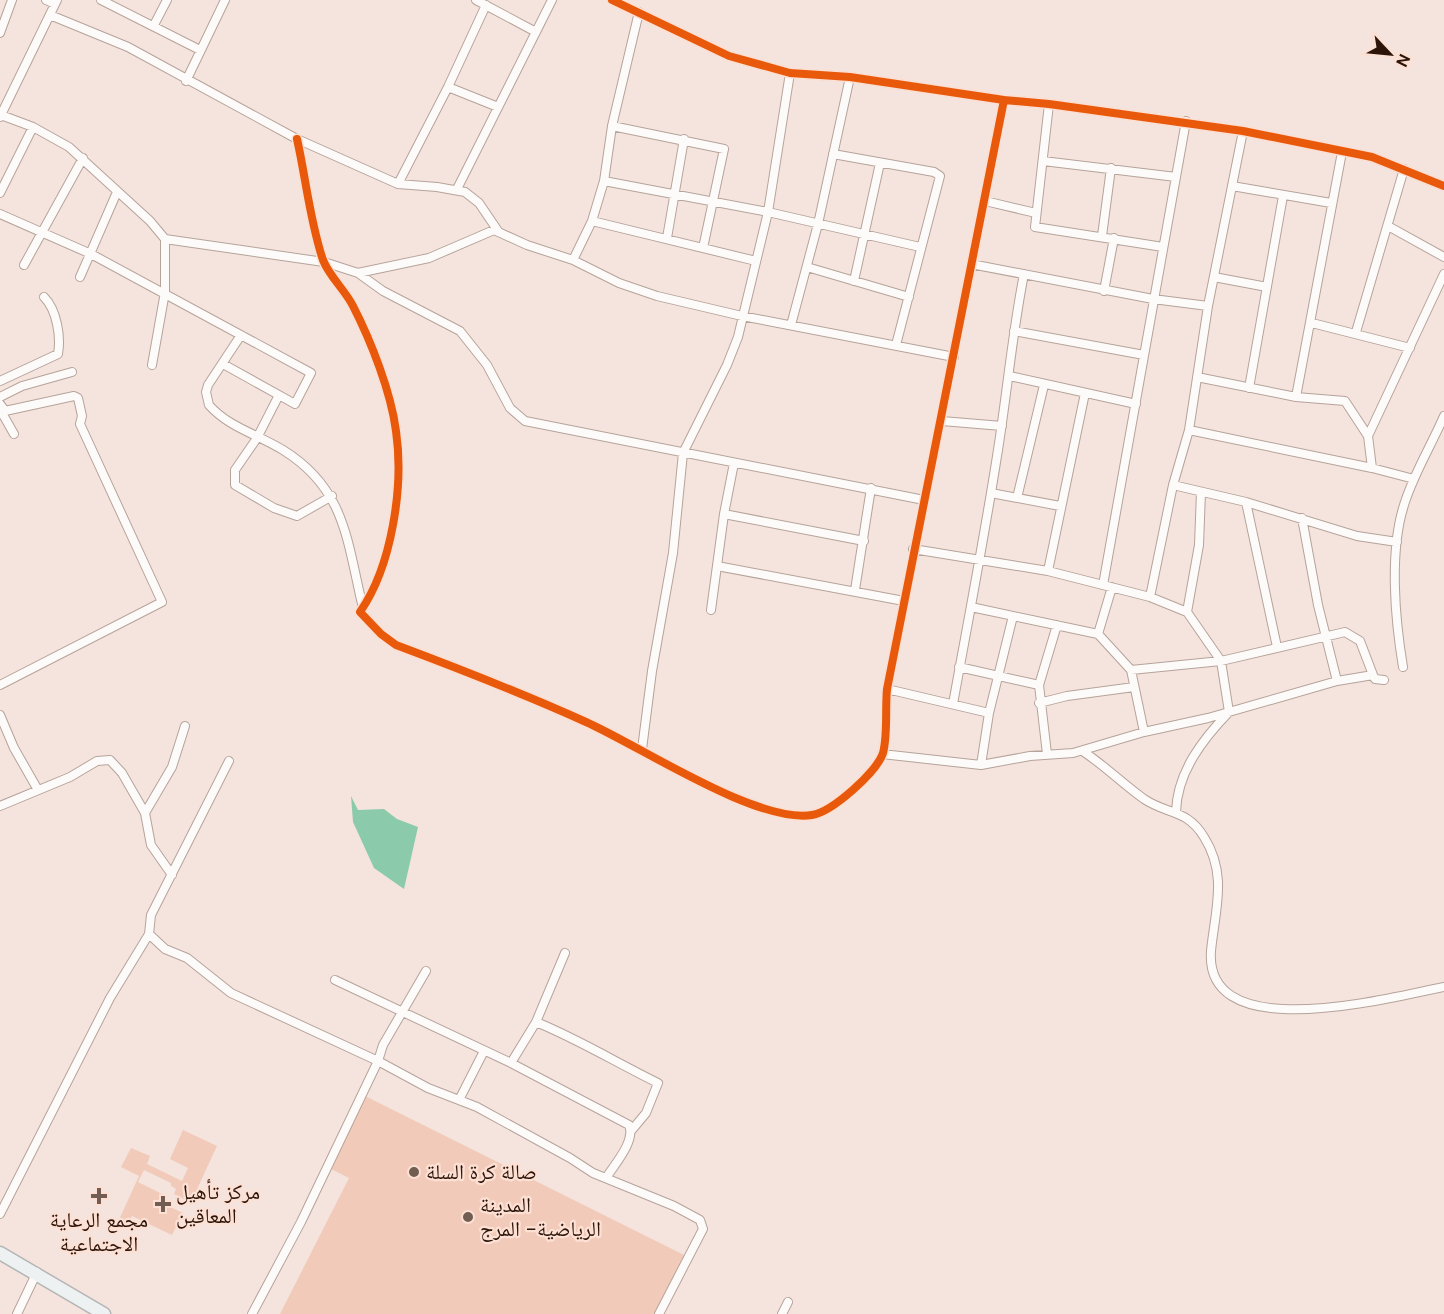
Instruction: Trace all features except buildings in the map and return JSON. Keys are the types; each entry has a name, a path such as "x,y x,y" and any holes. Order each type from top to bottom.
{"main road":[{"path":"0,1253 37,1272 98,1313"}],"street":[{"path":"0,33 12,0"},
{"path":"46,0 56,2 1,116 33,127 62,142 83,158 150,221 165,239 165,292 152,365"},
{"path":"101,0 200,50"},
{"path":"154,25 167,0"},
{"path":"186,81 225,0"},
{"path":"476,0 536,32"},
{"path":"457,189 552,0"},
{"path":"612,0 729,56 790,73 850,77 1004,100 1049,104 1243,131 1372,157 1444,186"},
{"path":"398,184 448,87 486,5"},
{"path":"573,260 592,221 604,181 612,126 639,12"},
{"path":"50,15 128,47 186,81 297,139 398,184 457,189 479,203 498,231"},
{"path":"642,748 649,710 652,670 673,553 683,453 727,365 738,337 768,212 790,73"},
{"path":"791,325 818,224 850,77"},
{"path":"448,87 498,107"},
{"path":"297,139 324,262 353,306 373,352 396,433 396,486 392,525 380,577 360,612 381,634 396,645 586,722 642,748 741,800 806,816 817,814 838,803 882,754 887,689 903,601 942,421 1004,100"},
{"path":"1049,104 1036,227 1163,247"},
{"path":"1103,585 1186,122"},
{"path":"612,126 684,139 724,150 703,248"},
{"path":"0,194 33,127"},
{"path":"1150,597 1173,485 1189,430 1208,306 1243,131"},
{"path":"667,238 684,139"},
{"path":"1296,397 1312,323 1331,203 1342,152"},
{"path":"833,154 939,174 896,345"},
{"path":"24,265 45,231 83,158"},
{"path":"1043,161 1176,177"},
{"path":"854,281 880,163"},
{"path":"1102,236 1111,168"},
{"path":"1356,332 1404,169"},
{"path":"604,181 768,212 920,247"},
{"path":"1232,186 1331,203"},
{"path":"80,277 117,192"},
{"path":"1249,388 1283,196"},
{"path":"985,201 1036,213"},
{"path":"0,213 45,231 165,292 311,373 296,404 223,364"},
{"path":"592,221 756,261"},
{"path":"1388,226 1444,257"},
{"path":"358,273 429,258 490,231 498,231 527,246 573,260 638,290 742,316 954,357"},
{"path":"1104,291 1114,238"},
{"path":"165,239 324,262 358,273 383,291 460,331 487,365 510,408 525,421 924,500"},
{"path":"971,264 1104,291 1208,306"},
{"path":"807,267 909,297"},
{"path":"952,704 981,560 1024,274"},
{"path":"1368,436 1444,274"},
{"path":"1214,277 1267,287"},
{"path":"0,381 58,354 56,321 50,303 44,297"},
{"path":"1312,323 1356,332 1410,348"},
{"path":"1014,331 1143,356"},
{"path":"241,335 208,385 206,392 209,405 257,438 284,450 318,476 332,496 342,522 363,608"},
{"path":"0,397 22,386 72,372"},
{"path":"1010,376 1136,404"},
{"path":"1197,377 1296,397 1345,401 1368,436 1372,468"},
{"path":"1017,498 1044,385"},
{"path":"1048,571 1085,393"},
{"path":"279,395 257,438 236,470 234,485 274,508 297,516 332,496"},
{"path":"0,685 11,677 108,631 162,602 80,423 82,416 78,398 74,396 2,408 2,413 14,434"},
{"path":"1403,667 1396,609 1397,543 1402,512 1414,479 1444,417"},
{"path":"942,421 1002,426"},
{"path":"1189,430 1372,468 1414,479"},
{"path":"711,610 724,514 734,463"},
{"path":"1173,485 1246,502 1357,536 1397,543"},
{"path":"855,590 871,488"},
{"path":"1187,612 1199,545 1201,492"},
{"path":"991,493 1060,506"},
{"path":"1246,502 1277,647"},
{"path":"724,514 864,541"},
{"path":"1302,518 1337,681"},
{"path":"913,549 1048,571 1150,597 1187,612 1221,661 1229,712 1200,746 1189,765 1179,788 1176,812"},
{"path":"717,566 855,590 903,601"},
{"path":"1098,634 1112,587"},
{"path":"971,607 1098,634 1131,670 1144,732"},
{"path":"981,765 989,713 1013,616"},
{"path":"1047,754 1039,704 1039,685 1057,625"},
{"path":"1131,670 1221,661 1345,632 1357,638 1372,675 1376,679 1384,680"},
{"path":"959,668 1039,685"},
{"path":"882,754 981,765 1047,754 1084,752 1144,732 1229,712 1337,681 1372,675"},
{"path":"1039,704 1067,696 1134,687"},
{"path":"887,689 989,713"},
{"path":"0,715 14,748 38,789"},
{"path":"145,813 172,767 185,726"},
{"path":"1084,752 1148,801 1192,820 1212,854 1218,873 1219,901 1211,958 1219,984 1233,996 1257,1007 1306,1010 1337,1007 1444,987"},
{"path":"0,806 70,777 97,761 110,760 122,773 145,813 151,845 172,874"},
{"path":"0,1214 110,998 149,934 151,915 229,761"},
{"path":"149,934 165,949 187,958 231,993 378,1061 428,1088 459,1100 544,1143 606,1178 674,1206 703,1224 659,1314"},
{"path":"512,1063 536,1022 565,953"},
{"path":"252,1314 301,1222 378,1061 383,1045 426,971"},
{"path":"335,980 512,1063 624,1122 631,1131"},
{"path":"536,1022 564,1033 607,1058 658,1083 646,1113 631,1131 625,1147 606,1178"},
{"path":"459,1100 484,1051"},
{"path":"17,1314 37,1272"},
{"path":"782,1314 788,1302"}],"shaded area":[{"path":"351,796 358,810 384,809 397,819 418,827 404,889 374,868 353,822"},
{"name":"المدينة الرياضية- المرج","path":"363,1095 686,1256 657,1314 280,1314 349,1178 327,1167"},
{"path":"183,1130 217,1146 191,1202 174,1194 176,1189 171,1186 171,1183 144,1170 138,1182 162,1194 158,1201 183,1213 172,1235 132,1216 127,1226 118,1222 139,1176 121,1167 131,1148 150,1156 147,1164 182,1181 188,1168 170,1159"}],"cycle path":[{"path":"612,0 729,56 790,73 850,77 1004,100 1049,104 1243,131 1372,157 1444,186"},
{"path":"297,139 311,216 323,260 350,300 367,335 385,384 396,431 398,476 393,525 380,572 360,612 381,634 396,645 586,722 731,796 761,808 789,815 812,815 831,807 853,790 872,770 883,753 887,689 1004,100"}],"place":[{"name":"صالة كرة السلة","path":"414,1172"},
{"name":"مجمع الرعاية الاجتماعية","path":"99,1196"},
{"name":"مركز تأهيل المعاقين","path":"163,1204"},
{"name":"المدينة الرياضية- المرج","path":"468,1217"}]}
